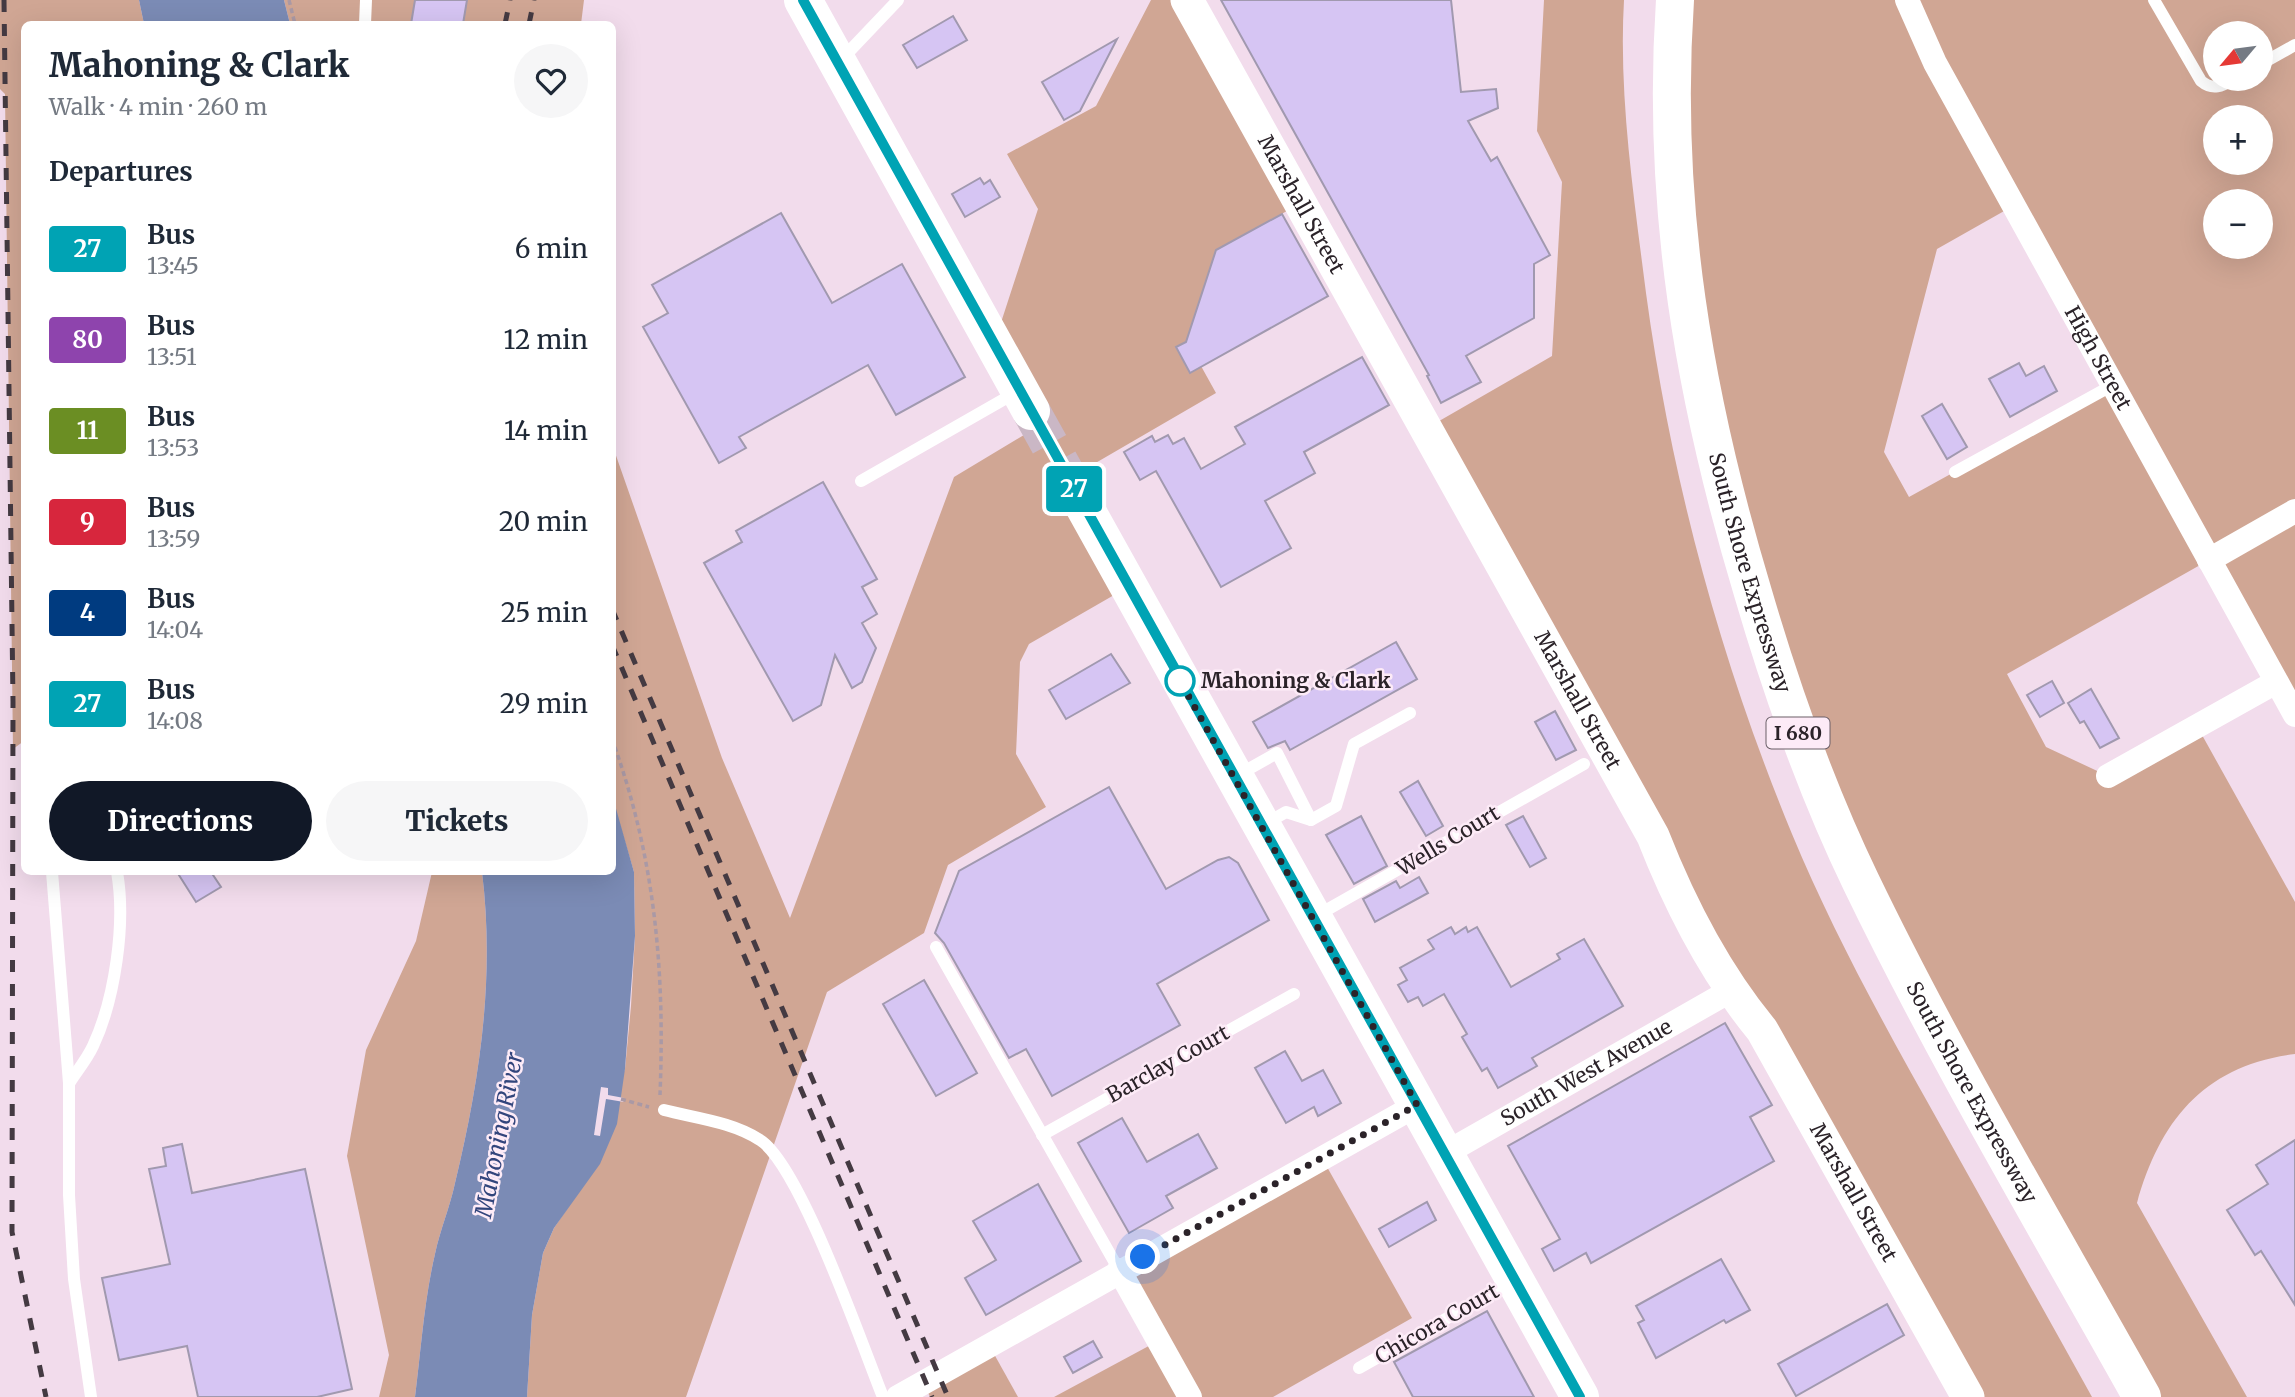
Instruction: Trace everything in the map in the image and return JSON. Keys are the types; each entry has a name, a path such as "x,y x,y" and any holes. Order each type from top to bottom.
{"main road":[{"path":"803,0 1025,401"},
{"name":"South Shore Expressway","path":"1675,0 1671,116 1674,200 1690,338 1732,525 1790,713 1860,881 1925,1007 2142,1397"},
{"path":"1070,481 1580,1397"}],"street":[{"name":"Marshall Street","path":"1187,0 1647,824 1671,883 1730,991 1762,1030 1968,1397"},
{"name":"High Street","path":"1907,0 1935,64 2295,715"},
{"path":"2209,560 2295,511"},
{"path":"2108,776 2276,682"},
{"name":"South West Avenue","path":"1444,1154 1730,991"},
{"path":"898,1397 1119,1270 1417,1105"},
{"path":"1119,1270 1190,1397"}],"lane":[{"path":"365,21 366,0"},
{"path":"838,63 898,0"},
{"path":"2154,0 2203,82"},
{"path":"2273,57 2295,45"},
{"path":"1955,472 2113,385"},
{"path":"861,481 1025,401"},
{"path":"1261,826 1286,813 1311,820 1336,806 1354,744 1410,713"},
{"path":"1234,777 1277,753 1311,820"},
{"name":"Wells Court","path":"1312,918 1584,764"},
{"path":"52,875 69,1083 69,1195 74,1279 90,1397"},
{"path":"69,1083 93,1046 109,996 122,899 118,875"},
{"path":"936,947 1119,1270"},
{"name":"Barclay Court","path":"1042,1135 1294,994"},
{"path":"662,1110 744,1131 777,1154 803,1202 883,1397"},
{"name":"Chicora Court","path":"1359,1368 1515,1280"}],"path":[{"path":"289,0 294,21"},
{"path":"616,751 640,824 655,909 662,1110 621,1099"}],"shaded area":[{"path":"0,0 139,0 143,21 21,21 21,743 13,749 5,94 0,89"},
{"path":"284,0 584,0 581,21 289,21"},
{"path":"1151,0 1187,0 1301,203 1216,251 1186,342 1176,348 1190,372 1201,366 1216,393 1068,479 1128,587 1029,644 1020,662 1016,754 1046,807 948,865 924,933 827,992 686,1397 527,1397 532,1315 543,1253 554,1228 571,1203 625,1069 631,1006 635,936 634,872 616,811 616,456 722,758 790,918 954,477 1039,426 994,344 1038,209 1007,154 1096,106"},
{"path":"1544,0 1624,0 1623,65 1627,131 1652,336 1680,481 1717,624 1740,695 1808,872 1862,983 2092,1397 1968,1397 1427,428 1552,356 1562,182 1537,131"},
{"path":"1675,0 2295,0 2295,715 2209,560 2007,674 2046,747 2108,776 2197,726 2295,902 2295,1054 2263,1060 2236,1070 2212,1084 2191,1102 2173,1122 2159,1146 2137,1203 2247,1397 2142,1397 1860,881 1705,412","holes":["2013,206 2112,385 1909,497 1884,452 1937,249"]},
{"path":"431,875 482,875 487,950 478,1067 453,1192 431,1272 415,1397 379,1397 389,1355 347,1156 366,1050 416,941"},
{"path":"1322,1158 1412,1318 1273,1397 1054,1397 1158,1341 1119,1270"},
{"path":"989,1345 1018,1397 930,1397 924,1383"}],"water":[{"path":"139,0 284,0 289,21 143,21"},
{"name":"Mahoning River","path":"616,809 634,872 635,936 625,1069 617,1124 600,1164 554,1228 543,1253 532,1315 527,1397 415,1397 431,1272 453,1192 478,1067 486,989 486,911 482,875 616,875"}],"pier":[{"path":"601,1087 608,1088 608,1095 624,1098 621,1099 624,1102 606,1099 600,1136 594,1135"}],"building":[{"path":"415,0 467,0 464,21 412,21"},
{"path":"1221,0 1451,0 1461,92 1496,89 1498,108 1468,121 1491,161 1497,157 1550,255 1534,264 1534,318 1466,356 1481,382 1441,403 1427,376 1429,375"},
{"path":"953,16 967,40 917,68 903,45"},
{"path":"1117,39 1080,111 1064,120 1042,82"},
{"path":"980,178 984,184 990,180 1000,197 965,217 952,194"},
{"path":"781,213 832,303 902,264 965,377 896,415 868,365 739,437 746,448 719,463 643,327 668,313 652,285"},
{"path":"1282,214 1328,296 1190,373 1176,347 1186,342 1216,250"},
{"path":"1362,357 1389,405 1304,452 1315,473 1265,501 1291,548 1221,587 1156,471 1140,480 1124,452 1152,436 1155,442 1168,435 1173,444 1184,438 1201,469 1245,444 1235,427"},
{"path":"2019,363 2026,376 2044,366 2057,391 2010,417 1989,379"},
{"path":"1942,404 1967,447 1947,459 1922,416"},
{"path":"823,482 877,579 862,587 877,614 862,623 876,648 862,682 852,688 835,655 821,705 793,721 704,563 742,542 736,531"},
{"path":"1396,642 1417,679 1290,750 1285,741 1268,748 1253,722"},
{"path":"1111,654 1130,683 1066,719 1049,690"},
{"path":"2052,681 2064,703 2040,717 2027,695"},
{"path":"2091,689 2119,738 2100,748 2084,721 2080,723 2068,703"},
{"path":"1555,711 1576,750 1556,760 1535,722"},
{"path":"1418,781 1443,826 1426,836 1400,792"},
{"path":"1109,787 1166,889 1218,860 1229,857 1238,863 1269,920 1157,984 1180,1025 1052,1096 1026,1049 1009,1058 944,943 935,933 959,871"},
{"path":"1361,816 1387,866 1354,884 1326,835"},
{"path":"1523,816 1546,858 1530,867 1506,825"},
{"path":"179,875 213,875 221,887 196,902"},
{"path":"1419,877 1428,893 1375,922 1363,899 1396,881 1400,888"},
{"path":"1451,927 1455,934 1466,927 1468,932 1477,927 1511,987 1560,959 1557,954 1584,939 1623,1006 1532,1058 1537,1066 1498,1088 1487,1068 1482,1071 1462,1037 1467,1034 1444,994 1423,1006 1418,997 1408,1002 1398,985 1407,980 1400,968 1434,949 1428,940"},
{"path":"924,980 977,1073 936,1096 883,1004"},
{"path":"1725,1023 1772,1105 1750,1117 1774,1161 1591,1263 1586,1253 1554,1271 1542,1249 1560,1239 1508,1146"},
{"path":"1285,1051 1302,1081 1323,1070 1341,1103 1318,1116 1314,1107 1286,1123 1255,1068"},
{"path":"1122,1118 1147,1162 1198,1134 1217,1168 1166,1196 1173,1208 1129,1233 1078,1143"},
{"path":"2295,1140 2295,1305 2261,1251 2255,1255 2227,1210 2268,1184 2256,1165"},
{"path":"182,1144 192,1193 305,1169 352,1389 317,1397 198,1397 187,1346 119,1360 102,1278 170,1264 149,1169 166,1166 163,1148"},
{"path":"1038,1184 1081,1261 986,1315 965,1278 996,1260 973,1221"},
{"path":"1427,1202 1436,1220 1389,1247 1379,1229"},
{"path":"1721,1259 1750,1310 1726,1323 1724,1320 1656,1358 1638,1323 1644,1320 1636,1306"},
{"path":"1887,1304 1904,1335 1796,1396 1778,1364"},
{"path":"1487,1311 1534,1397 1413,1397 1394,1362"},
{"path":"1093,1341 1102,1357 1073,1373 1064,1357"}],"tunnel":[{"path":"1031,411 1070,481"}],"railway":[{"path":"4,0 13,702 12,1232 46,1397"},
{"path":"506,21 510,0"},
{"path":"530,21 534,0"},
{"path":"616,618 948,1397"},
{"path":"616,654 932,1397"}],"bus line":[{"name":"27","path":"803,0 1580,1397"}],"place":[{"name":"Mahoning & Clark","path":"1180,681"}],"route":[{"path":"1143,1257 1417,1105 1180,681"}]}
